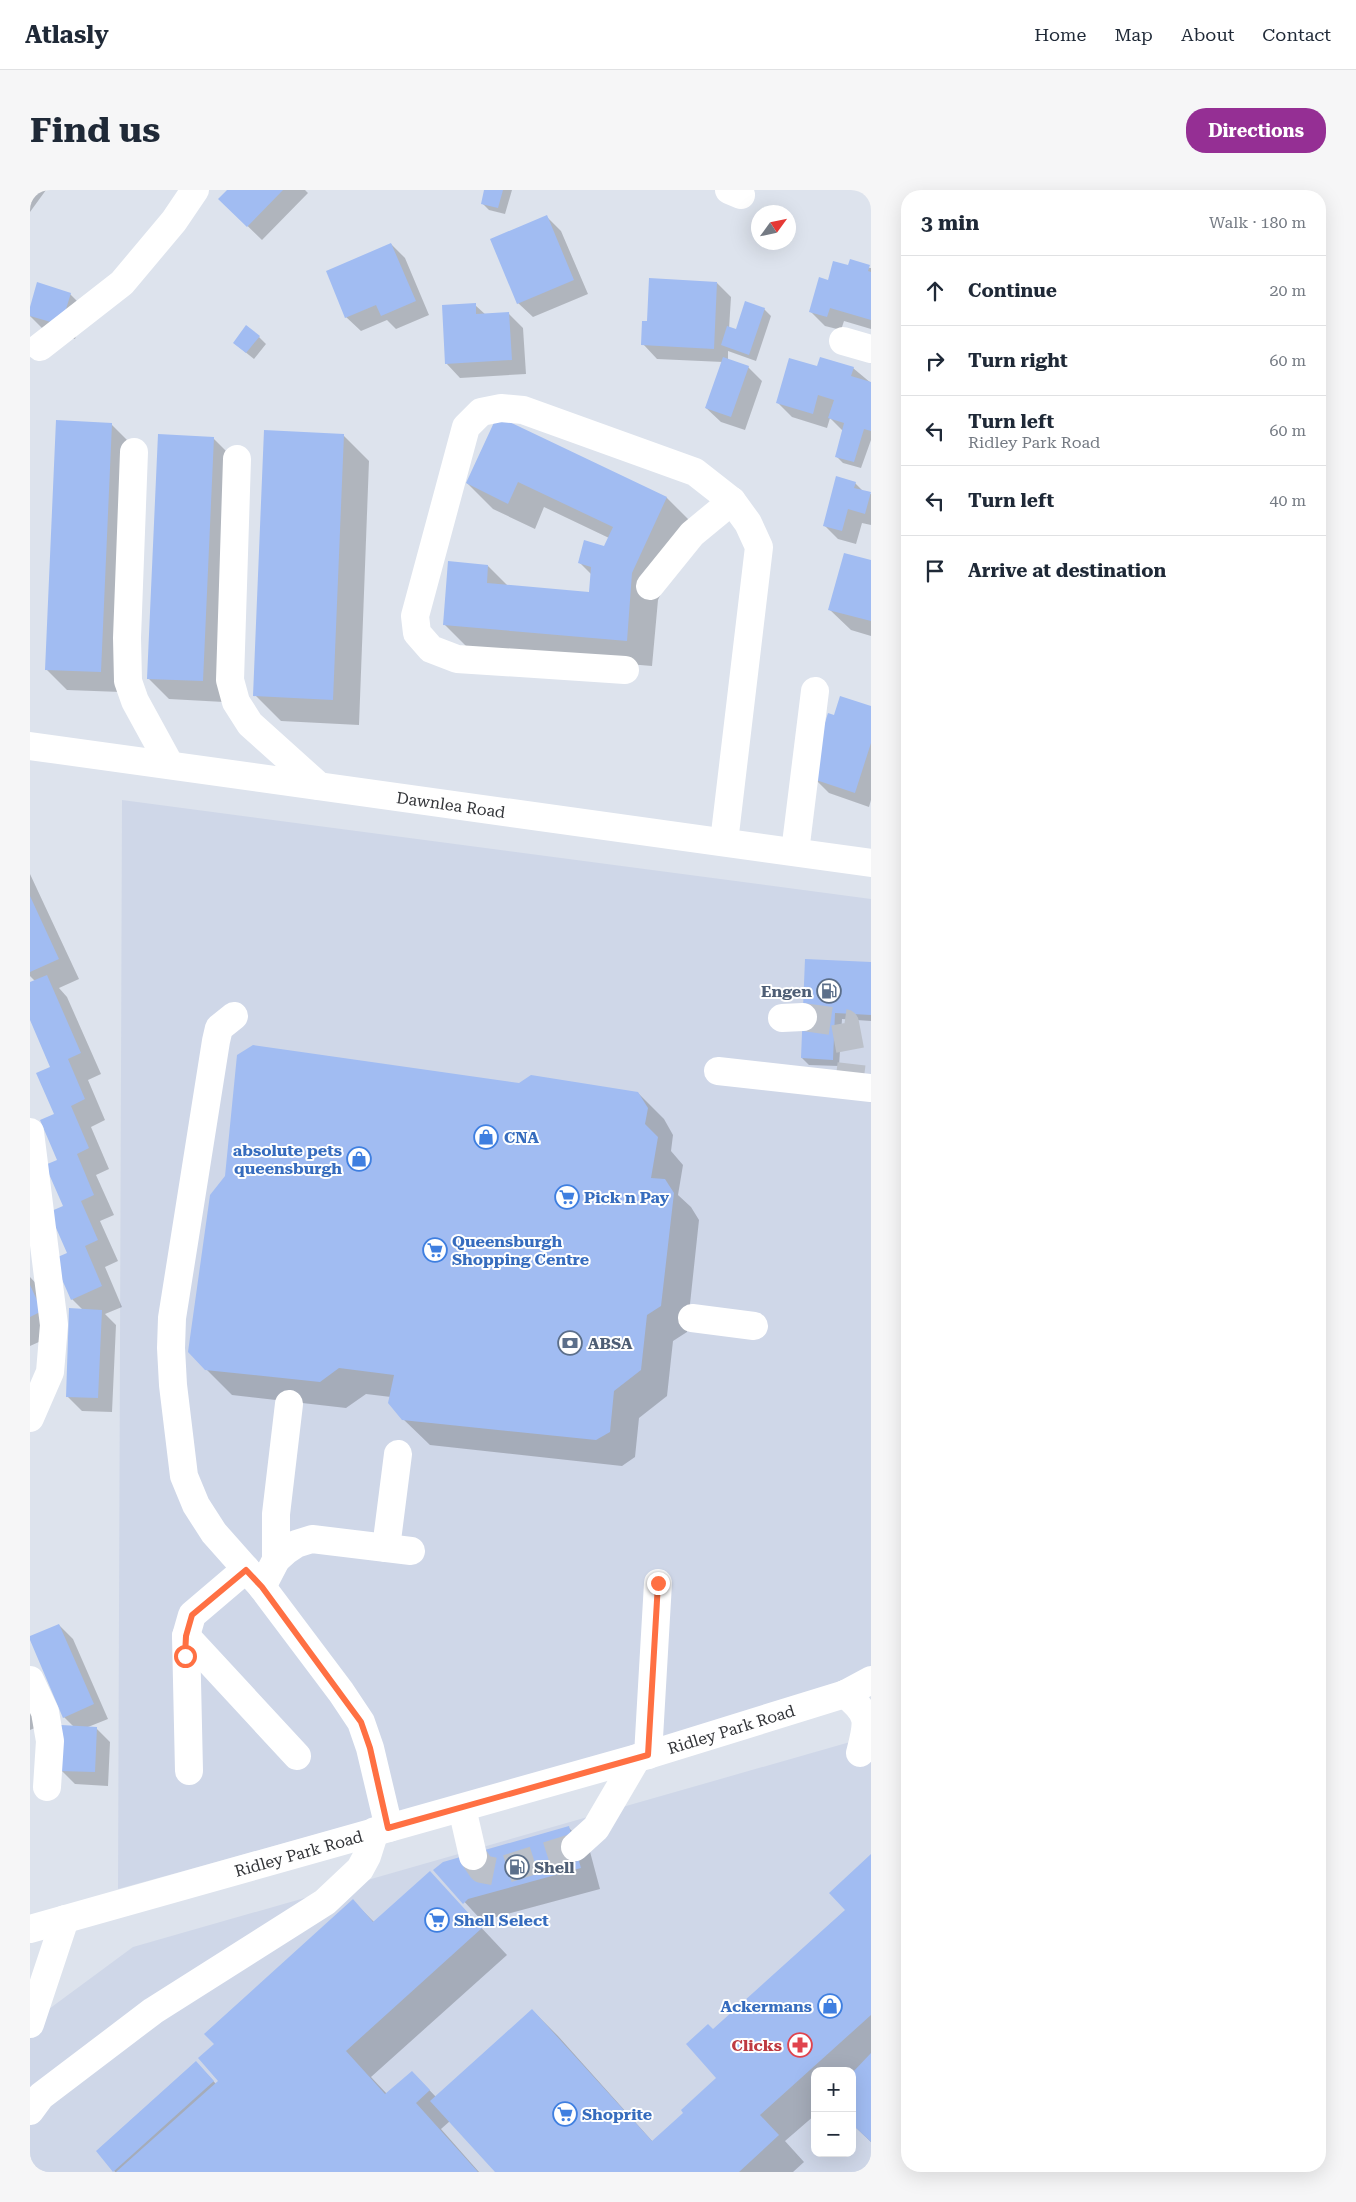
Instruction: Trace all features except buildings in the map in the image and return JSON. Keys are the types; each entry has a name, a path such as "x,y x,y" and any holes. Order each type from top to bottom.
{"street":[{"path":"40,347 122,283 174,221 195,190"},
{"path":"844,341 871,349"},
{"path":"625,670 457,658 431,649 417,633 415,616 466,427 481,412 501,408 524,410 695,472 732,501 748,523 759,547 724,842"},
{"path":"134,452 127,638 128,681 134,702 170,765"},
{"path":"237,459 230,680 236,702 250,724 319,786"},
{"path":"650,586 692,534 732,501"},
{"path":"795,852 815,691"},
{"name":"Dawnlea Road","path":"30,746 871,863"},
{"path":"30,2111 41,2096 153,2011 325,1902 360,1870 382,1830 373,1757 361,1722 254,1578 214,1532 196,1505 184,1476 171,1348 172,1318 216,1041 219,1028 234,1016"},
{"path":"718,1071 871,1088"},
{"path":"30,1132 54,1325 50,1372 30,1418"},
{"path":"692,1318 754,1326"},
{"path":"276,1560 276,1514 289,1404"},
{"path":"188,1771 186,1636 192,1615 254,1578 296,1544 312,1539 399,1550 398,1454"},
{"path":"575,1847 596,1828 642,1756 658,1583"},
{"path":"186,1636 296,1756"},
{"path":"30,1680 44,1712 50,1741 46,1787"},
{"path":"860,1690 859,1705 867,1720 860,1753"},
{"name":"Ridley Park Road","path":"30,1929 462,1808 860,1690"},
{"path":"462,1808 473,1856"},
{"path":"30,2024 65,1919"}],"shaded area":[{"path":"122,800 871,899 871,1681 118,1889"},
{"path":"871,1736 871,2172 30,2172 30,2023 133,1947"}],"tunnel":[{"path":"803,1017 845,1023 852,1060 849,1085"},
{"path":"473,1856 482,1869 497,1872 575,1847"}],"place":[{"name":"Engen","path":"829,991"},
{"name":"CNA","path":"486,1137"},
{"name":"absolute pets queensburgh","path":"359,1159"},
{"name":"Pick n Pay","path":"567,1197"},
{"name":"Queensburgh Shopping Centre","path":"435,1250"},
{"name":"ABSA","path":"570,1343"},
{"name":"Shell","path":"517,1867"},
{"name":"Shell Select","path":"437,1920"},
{"name":"Ackermans","path":"830,2006"},
{"name":"Clicks","path":"800,2045"},
{"name":"Shoprite","path":"565,2114"}],"route":[{"path":"185,1656 186,1636 192,1615 211,1597 246,1570 262,1587 341,1692 361,1722 380,1784 388,1828 648,1755 658,1583"}]}
